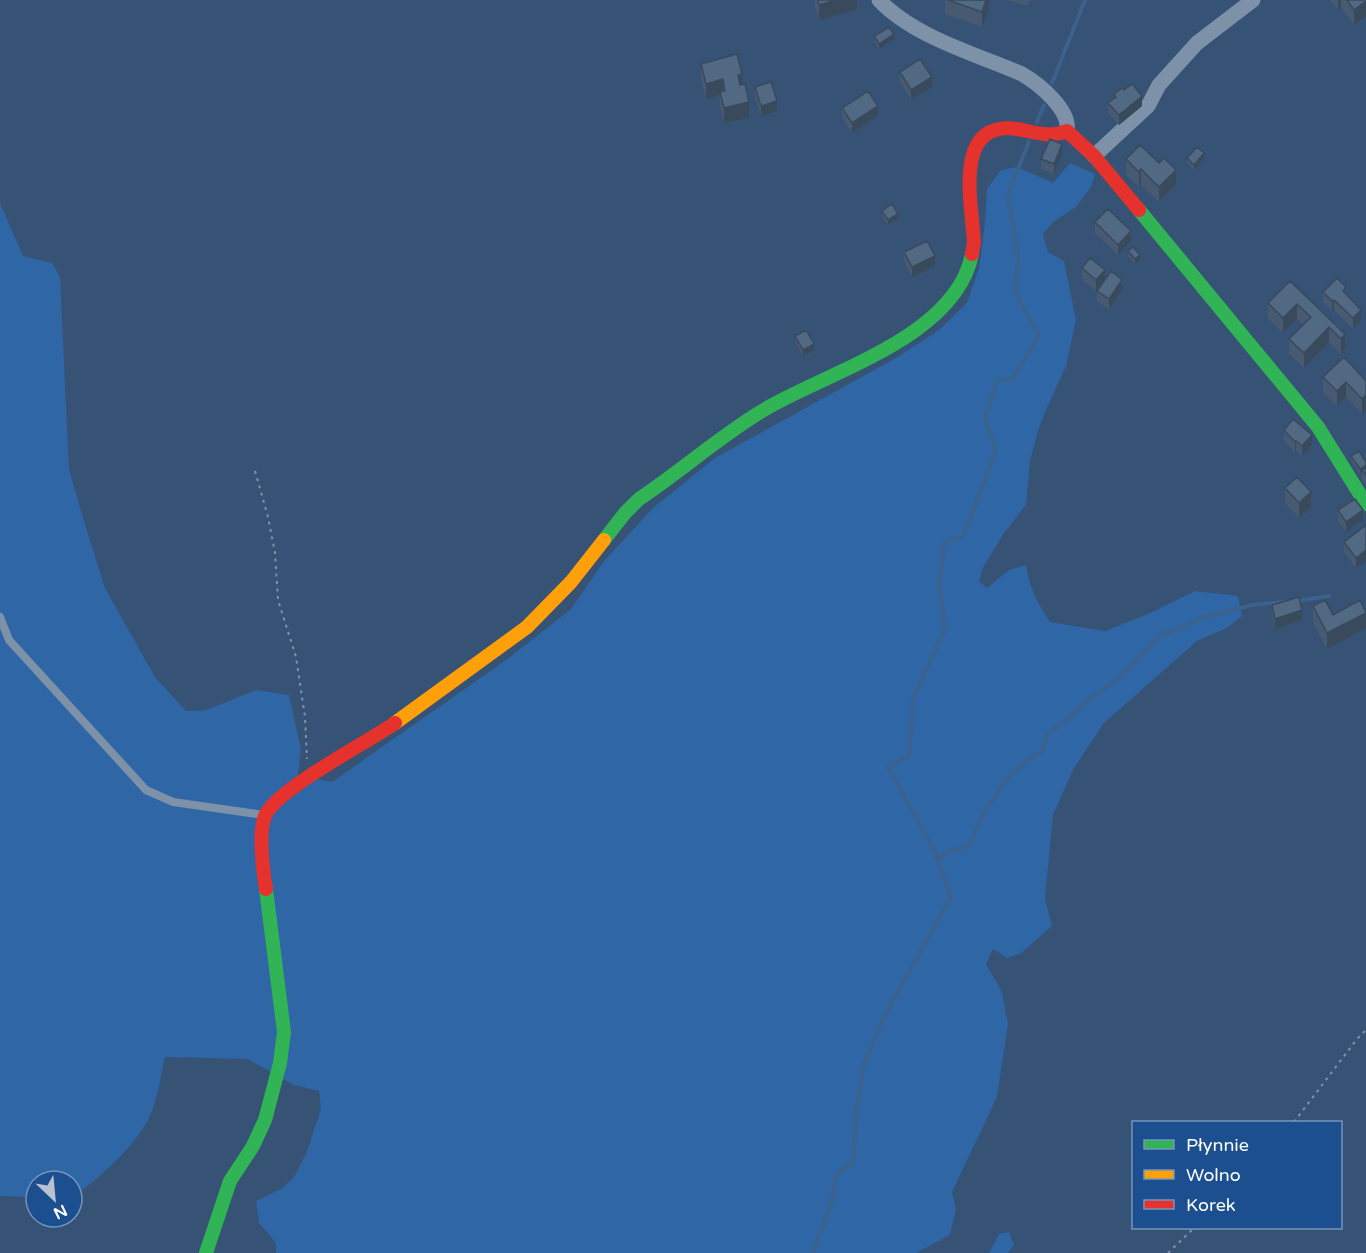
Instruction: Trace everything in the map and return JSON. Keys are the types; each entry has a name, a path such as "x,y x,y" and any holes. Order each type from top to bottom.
{"street":[{"path":"879,0 888,9 923,31 1022,74 1036,83 1062,112 1068,122 1067,131"},
{"path":"1094,156 1148,106 1160,85 1197,42 1253,0"},
{"path":"206,1253 230,1181 253,1146 265,1120 280,1063 284,1032 265,885 262,827 265,815 273,803 308,777 382,732 527,627 571,582 625,513 639,499 741,424 780,400 860,363 910,333 949,299 972,256 974,222 970,167 975,148 986,134 999,128 1057,135 1067,131"},
{"path":"1067,131 1094,156 1318,427 1366,504"}],"lane":[{"path":"0,617 9,640 146,790 173,802 265,815"}],"path":[{"path":"255,471 270,526 278,600 296,657 305,717 308,777"},
{"path":"1295,1121 1366,1030"},
{"path":"1168,1253 1192,1229"}],"shaded area":[{"path":"1070,163 1095,174 1091,187 1076,207 1053,222 1043,234 1048,252 1064,261 1076,320 1066,366 1038,431 1030,461 1026,505 1004,533 983,568 979,581 987,588 1009,570 1026,565 1029,581 1050,622 1105,631 1148,614 1195,591 1238,596 1242,616 1227,628 1197,641 1104,723 1073,770 1053,815 1045,899 1052,926 1020,954 1007,958 993,949 986,964 1002,992 1008,1024 997,1097 952,1192 956,1209 950,1235 916,1253 276,1253 276,1243 259,1223 256,1201 281,1189 294,1177 306,1154 321,1109 319,1091 294,1085 248,1059 165,1057 156,1098 146,1123 129,1147 96,1179 84,1189 84,1169 24,1169 24,1197 0,1196 0,203 23,256 52,263 60,277 69,469 105,588 155,677 186,711 206,710 256,690 289,695 301,749 298,775 332,782 506,660 571,609 605,560 653,508 715,458 896,358 939,330 967,303 979,268 987,189 1001,170 1017,167 1053,183"},
{"path":"1009,1232 1014,1245 1008,1253 989,1253 999,1234"}],"building":[{"path":"818,0 836,0 819,5"},
{"path":"948,0 986,0 982,12"},
{"path":"1347,0 1366,0 1366,1 1354,10"},
{"path":"889,27 894,34 879,44 874,36"},
{"path":"737,54 742,74 738,75 740,85 745,84 749,102 724,108 720,92 725,91 723,79 706,84 701,64"},
{"path":"920,59 932,77 911,90 900,72"},
{"path":"771,82 777,101 761,106 755,87"},
{"path":"1132,84 1142,96 1119,115 1108,103 1116,97 1114,94"},
{"path":"868,91 878,106 852,123 842,108"},
{"path":"1050,139 1062,144 1054,164 1041,159"},
{"path":"1140,145 1159,163 1164,158 1176,170 1159,187 1141,169 1139,172 1126,159"},
{"path":"1197,147 1204,153 1194,165 1187,158"},
{"path":"892,204 898,214 888,220 882,211"},
{"path":"1108,209 1131,231 1118,245 1095,222"},
{"path":"927,241 935,256 912,267 904,252"},
{"path":"1133,247 1140,255 1135,259 1128,251"},
{"path":"1090,258 1105,270 1096,280 1082,268"},
{"path":"1111,271 1122,280 1109,299 1097,291"},
{"path":"1337,278 1346,287 1343,291 1361,310 1353,318 1323,292"},
{"path":"1290,281 1345,334 1341,339 1329,327 1304,353 1289,339 1311,317 1297,304 1283,318 1268,303"},
{"path":"806,330 814,344 803,350 795,336"},
{"path":"1344,357 1366,381 1366,395 1362,399 1346,382 1337,391 1323,377"},
{"path":"1293,419 1312,435 1302,446 1284,430"},
{"path":"1359,451 1366,462 1366,465 1360,469 1351,456"},
{"path":"1297,477 1311,492 1299,503 1285,488"},
{"path":"1355,499 1363,510 1346,522 1338,510"},
{"path":"1366,525 1366,550 1356,558 1344,542"},
{"path":"1299,597 1302,610 1275,619 1272,605"},
{"path":"1325,600 1333,615 1360,600 1366,613 1327,633 1313,606"}],"waterway":[{"path":"1052,83 1085,0"},
{"path":"1037,122 1044,105"},
{"path":"813,1253 832,1201 836,1175 853,1163 855,1124 863,1067 884,1017 951,897 933,848 888,767 909,756 913,699 945,629 939,584 944,543 964,535 996,450 985,417 998,380 1013,379 1039,335 1016,294 1018,256 1008,194 1029,142"},
{"path":"1297,601 1329,596"},
{"path":"938,862 945,853 969,846 983,814 1012,772 1043,750 1047,735 1128,669 1159,636 1203,618 1252,605 1283,602"}],"traffic: fast":[{"path":"1139,210 1318,427 1366,504"},
{"path":"604,540 639,499 746,421 885,349 915,330 941,308 961,283 972,254"},
{"path":"206,1253 230,1181 253,1146 265,1120 280,1063 284,1032 266,889"}],"traffic: slow":[{"path":"395,723 527,627 571,582 604,540"}],"traffic: jam":[{"path":"972,254 974,242 970,168 974,151 983,138 996,130 1017,129 1048,134 1067,131 1094,156 1139,210"},
{"path":"266,889 262,832 265,816 273,805 304,780 395,723"}]}
